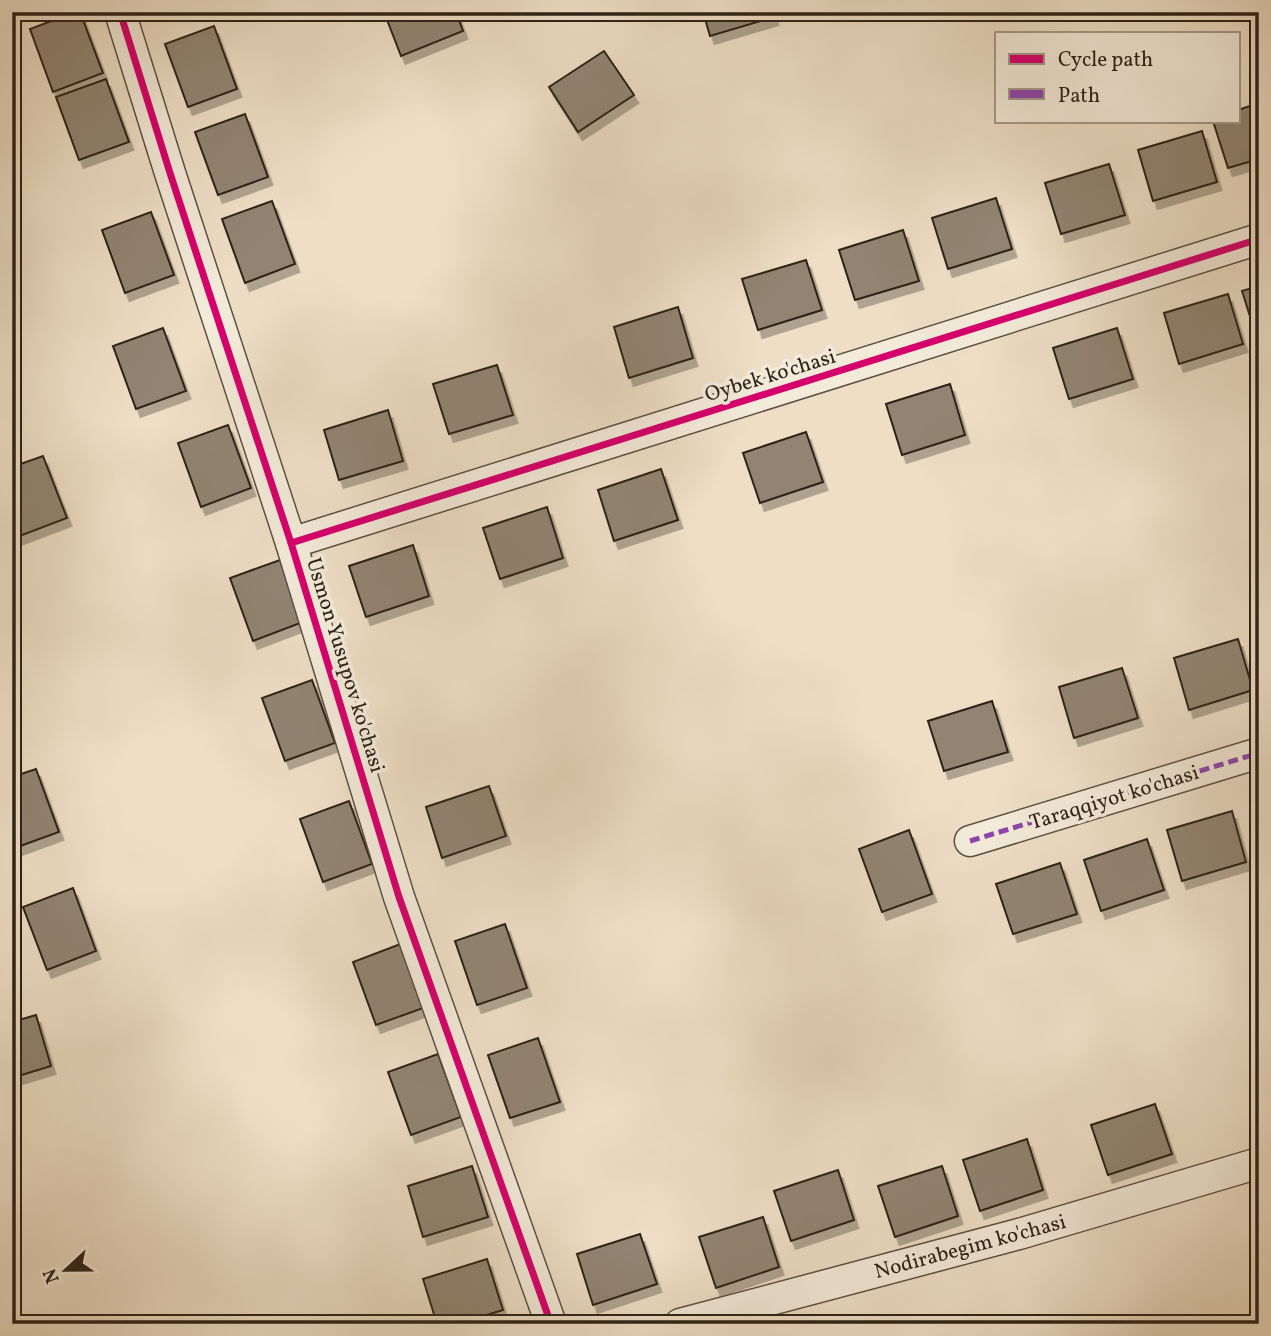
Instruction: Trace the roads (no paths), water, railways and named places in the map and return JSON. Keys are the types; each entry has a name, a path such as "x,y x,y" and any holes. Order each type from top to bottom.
{"street":[{"name":"Usmon Yusupov ko'chasi","path":"120,12 291,543 399,897 551,1324"},
{"name":"Oybek ko'chasi","path":"291,543 1259,239"},
{"name":"Taraqqiyot ko'chasi","path":"970,841 1259,753"},
{"name":"Nodirabegim ko'chasi","path":"680,1324 1019,1234 1259,1163"}]}
